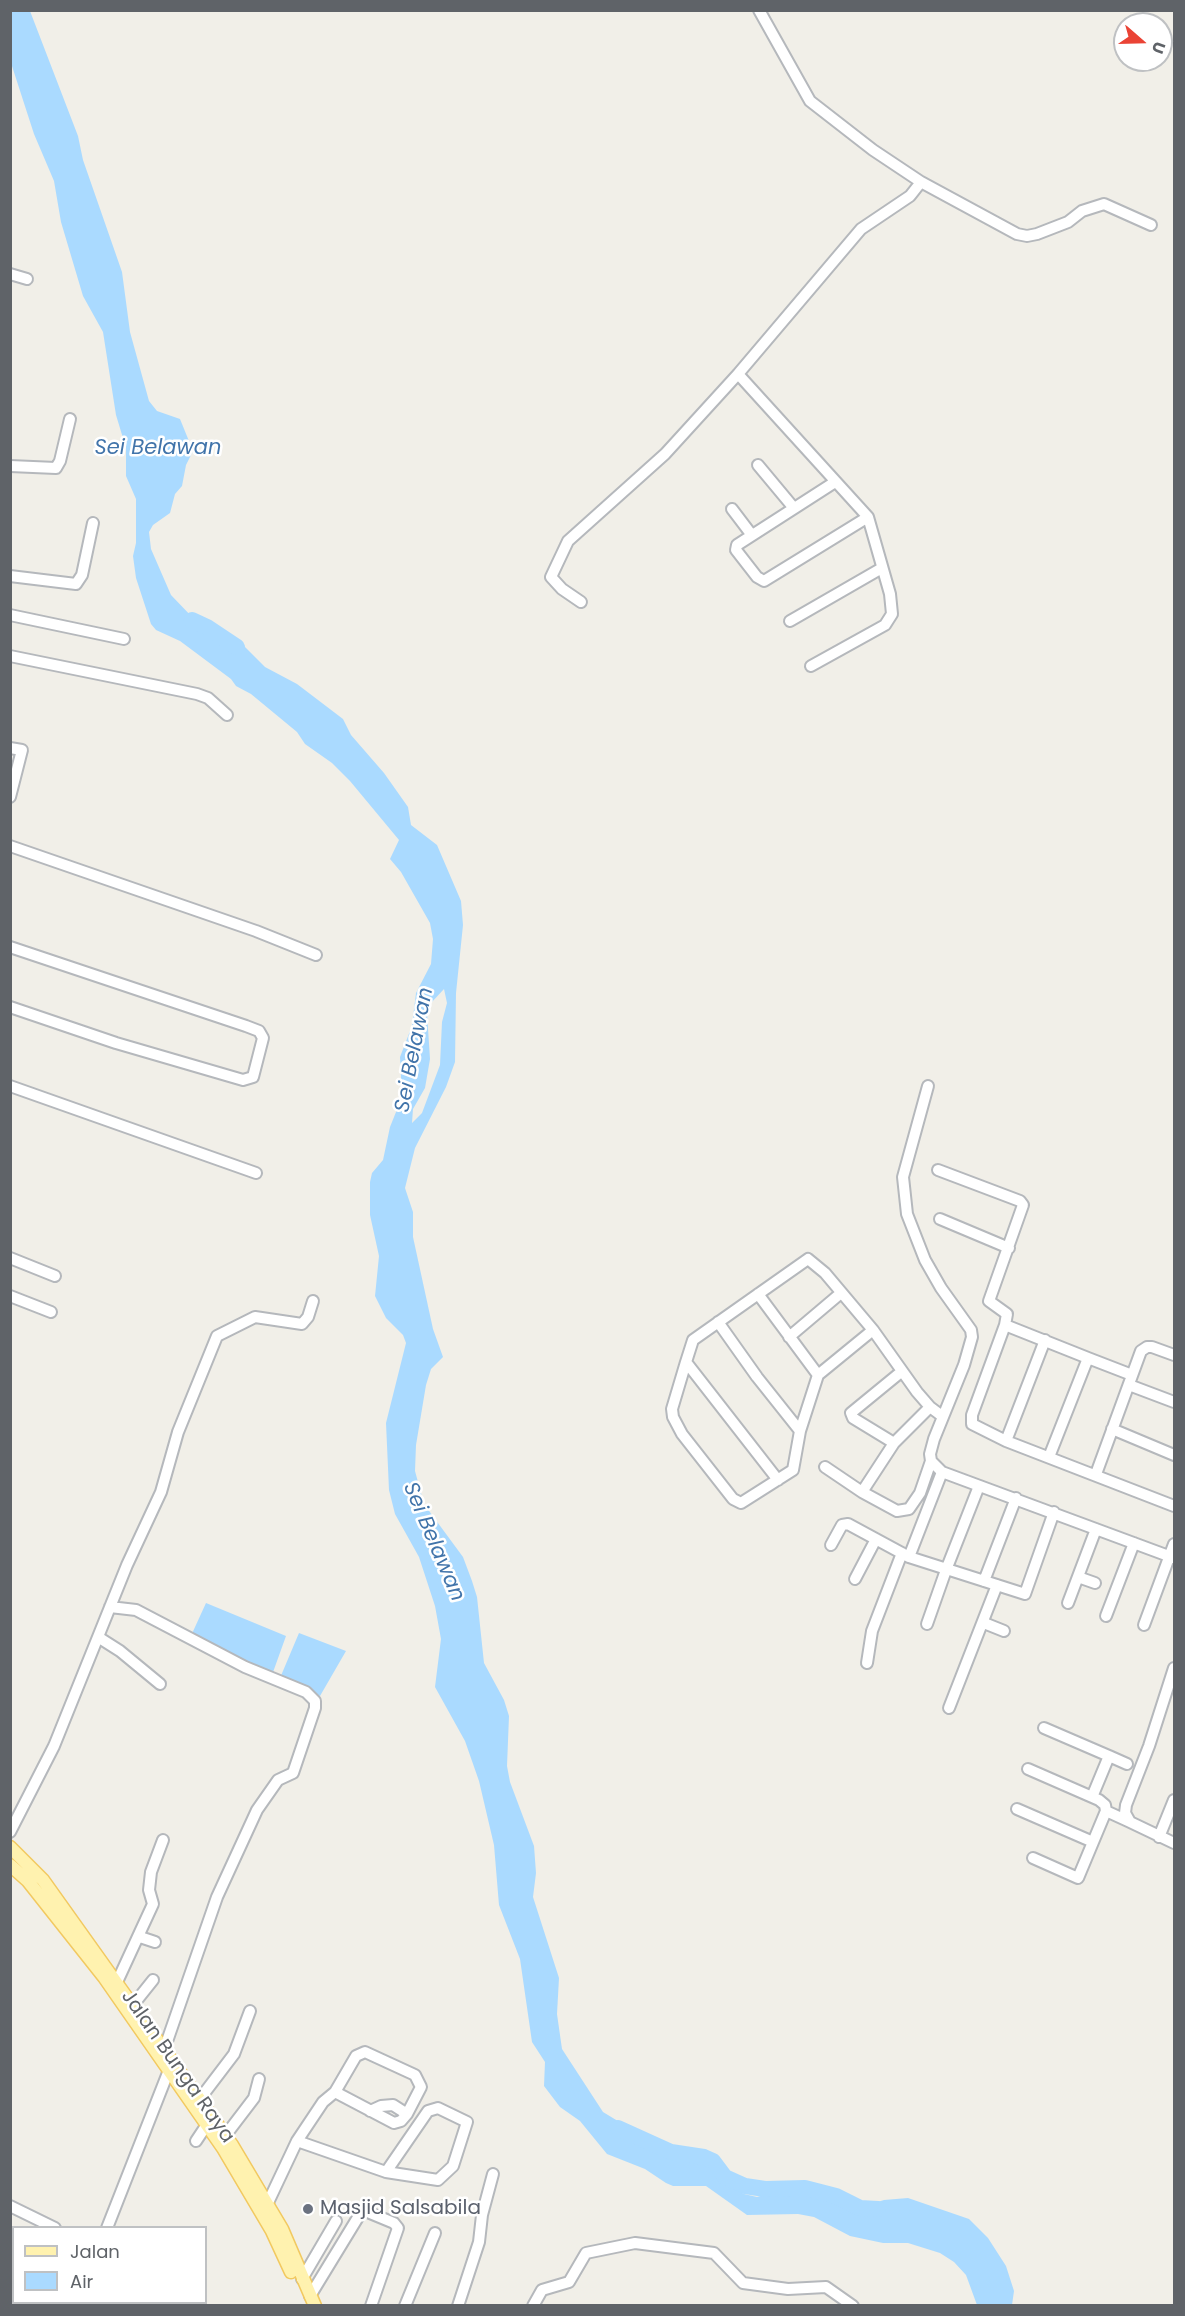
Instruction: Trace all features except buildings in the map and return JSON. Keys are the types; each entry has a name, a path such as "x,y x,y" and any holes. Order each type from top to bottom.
{"main road":[{"name":"Jalan Bunga Raya","path":"10,1847 43,1880 164,2050 170,2067 199,2100 225,2136 302,2279 311,2302"},
{"name":"Jalan Bunga Raya","path":"10,1865 28,1881 104,1977 170,2067 206,2126 265,2209 311,2302"}],"street":[{"path":"759,10 810,101 873,150 921,182 1017,234 1027,236 1068,222 1082,211 1104,204 1151,225"},
{"path":"581,603 562,590 551,576 568,541 665,454 738,374 861,229 910,196 921,182"},
{"path":"10,274 27,279"},
{"path":"738,374 868,518 890,594 890,620 811,666"},
{"path":"10,466 56,468 60,462 70,419"},
{"path":"758,465 793,507"},
{"path":"835,482 740,542 736,550 757,577 764,581 868,518"},
{"path":"732,509 751,534"},
{"path":"10,576 76,584 82,575 93,523"},
{"path":"790,621 882,568"},
{"path":"10,615 124,639"},
{"path":"10,656 197,694 208,698 227,715"},
{"path":"10,748 22,750 10,796"},
{"path":"10,846 256,931 316,956"},
{"path":"10,947 253,1029 262,1034 263,1038 253,1077 243,1080 116,1043 10,1007"},
{"path":"10,1086 256,1173"},
{"path":"825,1467 862,1492 897,1511 909,1509 920,1493 942,1416 964,1365 972,1337 971,1330 941,1288 925,1260 908,1214 903,1177 928,1086"},
{"path":"938,1170 1020,1201 1023,1205 1023,1211 989,1301 1007,1314 972,1421 975,1428 1174,1506"},
{"path":"940,1220 1009,1248"},
{"path":"10,1258 55,1276"},
{"path":"873,1330 818,1376 800,1431 796,1465 778,1480 741,1503 737,1502 682,1434 673,1417 672,1409 693,1340 808,1259 815,1262 873,1330 901,1372 930,1407 942,1416"},
{"path":"789,1337 841,1293"},
{"path":"758,1294 818,1376"},
{"path":"10,1296 51,1312"},
{"path":"10,1832 54,1746 110,1607 161,1492 178,1432 217,1336 255,1317 302,1324 308,1317 313,1301"},
{"path":"718,1322 757,1377 800,1431"},
{"path":"1005,1325 1088,1358 1174,1402"},
{"path":"1006,1441 1045,1340"},
{"path":"1096,1474 1142,1351 1147,1347 1174,1355"},
{"path":"1049,1457 1088,1358"},
{"path":"686,1362 778,1480"},
{"path":"894,1443 853,1418 851,1413 901,1372"},
{"path":"862,1492 894,1443 930,1407"},
{"path":"1112,1429 1174,1455"},
{"path":"931,1461 942,1472 1172,1557"},
{"path":"867,1663 872,1630 942,1472"},
{"path":"927,1624 945,1570 979,1486"},
{"path":"984,1581 1016,1498"},
{"path":"831,1545 845,1524 905,1555 945,1570 1025,1594 1054,1512"},
{"path":"1068,1603 1096,1528"},
{"path":"855,1579 876,1539"},
{"path":"1106,1616 1134,1543"},
{"path":"1144,1625 1172,1557 1174,1544"},
{"path":"1078,1577 1095,1583"},
{"path":"949,1708 998,1586"},
{"path":"110,1607 136,1610 245,1667 306,1692 315,1701 315,1708 293,1773 278,1780 257,1810 217,1897 164,2050"},
{"path":"984,1623 1004,1631"},
{"path":"98,1638 120,1651 160,1684"},
{"path":"1130,1822 1125,1814 1126,1805 1171,1690 1174,1668"},
{"path":"1044,1728 1127,1764"},
{"path":"1092,1797 1109,1756"},
{"path":"1028,1769 1092,1797 1105,1805 1106,1811 1078,1878 1033,1858"},
{"path":"1159,1837 1174,1800"},
{"path":"1017,1809 1093,1842"},
{"path":"1106,1811 1174,1843"},
{"path":"117,1982 140,1937 153,1904 149,1890 151,1872 162,1840"},
{"path":"140,1937 155,1942"},
{"path":"133,2005 153,1980"},
{"path":"199,2100 234,2054 250,2011"},
{"path":"265,2209 297,2141 322,2102 335,2092 352,2060 360,2052 365,2052 415,2075 420,2080 418,2094 407,2114 394,2123 335,2092"},
{"path":"108,2226 170,2067"},
{"path":"225,2136 254,2098 259,2079"},
{"path":"370,2111 381,2106 393,2105 407,2114"},
{"path":"297,2141 387,2172 438,2180 444,2177 453,2166 467,2122 438,2108 428,2111 387,2172"},
{"path":"196,2141 206,2126"},
{"path":"458,2306 479,2242 482,2215 493,2174"},
{"path":"10,2206 52,2226"},
{"path":"311,2302 362,2211 371,2212 397,2226 397,2232 371,2306"},
{"path":"302,2279 336,2221"},
{"path":"405,2306 435,2233"},
{"path":"533,2306 542,2290 569,2282 586,2253 635,2243 714,2253 743,2283 788,2289 826,2287 854,2306"}],"water":[{"name":"Sei Belawan","path":"11,10 30,11 78,136 83,160 122,272 130,332 149,401 157,411 180,419 193,451 186,465 182,486 175,494 170,513 153,525 149,532 151,549 171,595 194,619 209,625 216,634 239,641 265,667 297,684 343,719 351,735 384,773 408,807 411,825 437,845 461,901 463,925 456,993 455,1062 446,1087 415,1148 405,1188 413,1212 413,1237 433,1329 443,1357 431,1369 426,1385 416,1445 415,1471 424,1504 463,1557 477,1597 484,1663 504,1700 509,1716 507,1766 510,1782 534,1846 536,1873 533,1897 559,1978 557,2014 562,2049 603,2112 631,2129 641,2142 679,2158 707,2161 714,2165 730,2185 744,2194 757,2197 778,2191 806,2192 861,2207 884,2200 908,2198 969,2219 988,2238 1006,2266 1014,2291 1012,2305 977,2305 966,2275 954,2262 940,2253 908,2243 883,2243 850,2236 814,2217 798,2214 747,2215 706,2186 673,2186 666,2183 645,2169 607,2154 580,2121 560,2107 544,2086 545,2062 532,2042 520,1959 499,1905 494,1845 479,1781 465,1741 435,1687 441,1639 435,1606 419,1557 395,1514 389,1490 386,1423 406,1343 403,1335 386,1318 375,1296 379,1256 370,1215 370,1182 372,1173 383,1160 390,1127 402,1097 400,1057 412,1026 416,993 431,964 433,939 430,923 401,872 390,859 399,840 350,781 332,763 305,744 297,732 251,694 236,686 231,679 180,641 156,630 151,624 136,578 133,556 136,543 136,499 126,476 126,448 116,415 103,332 83,296 61,222 54,181 34,134 11,63","holes":["444,989 447,1003 442,1022 440,1065 422,1113 412,1123 413,1109 425,1088 430,1059 427,1013 431,1003"]},
{"path":"206,1603 286,1636 272,1675 190,1638"},
{"path":"299,1633 346,1651 320,1696 280,1678"}],"waterway":[{"name":"Sei Belawan","path":"192,620 237,647"},
{"name":"Sei Belawan","path":"618,2128 671,2152 704,2157 713,2161 725,2177 745,2186 765,2189 805,2188 836,2196 860,2208 878,2209"}],"place":[{"name":"Masjid Salsabila","path":"308,2209"}]}
